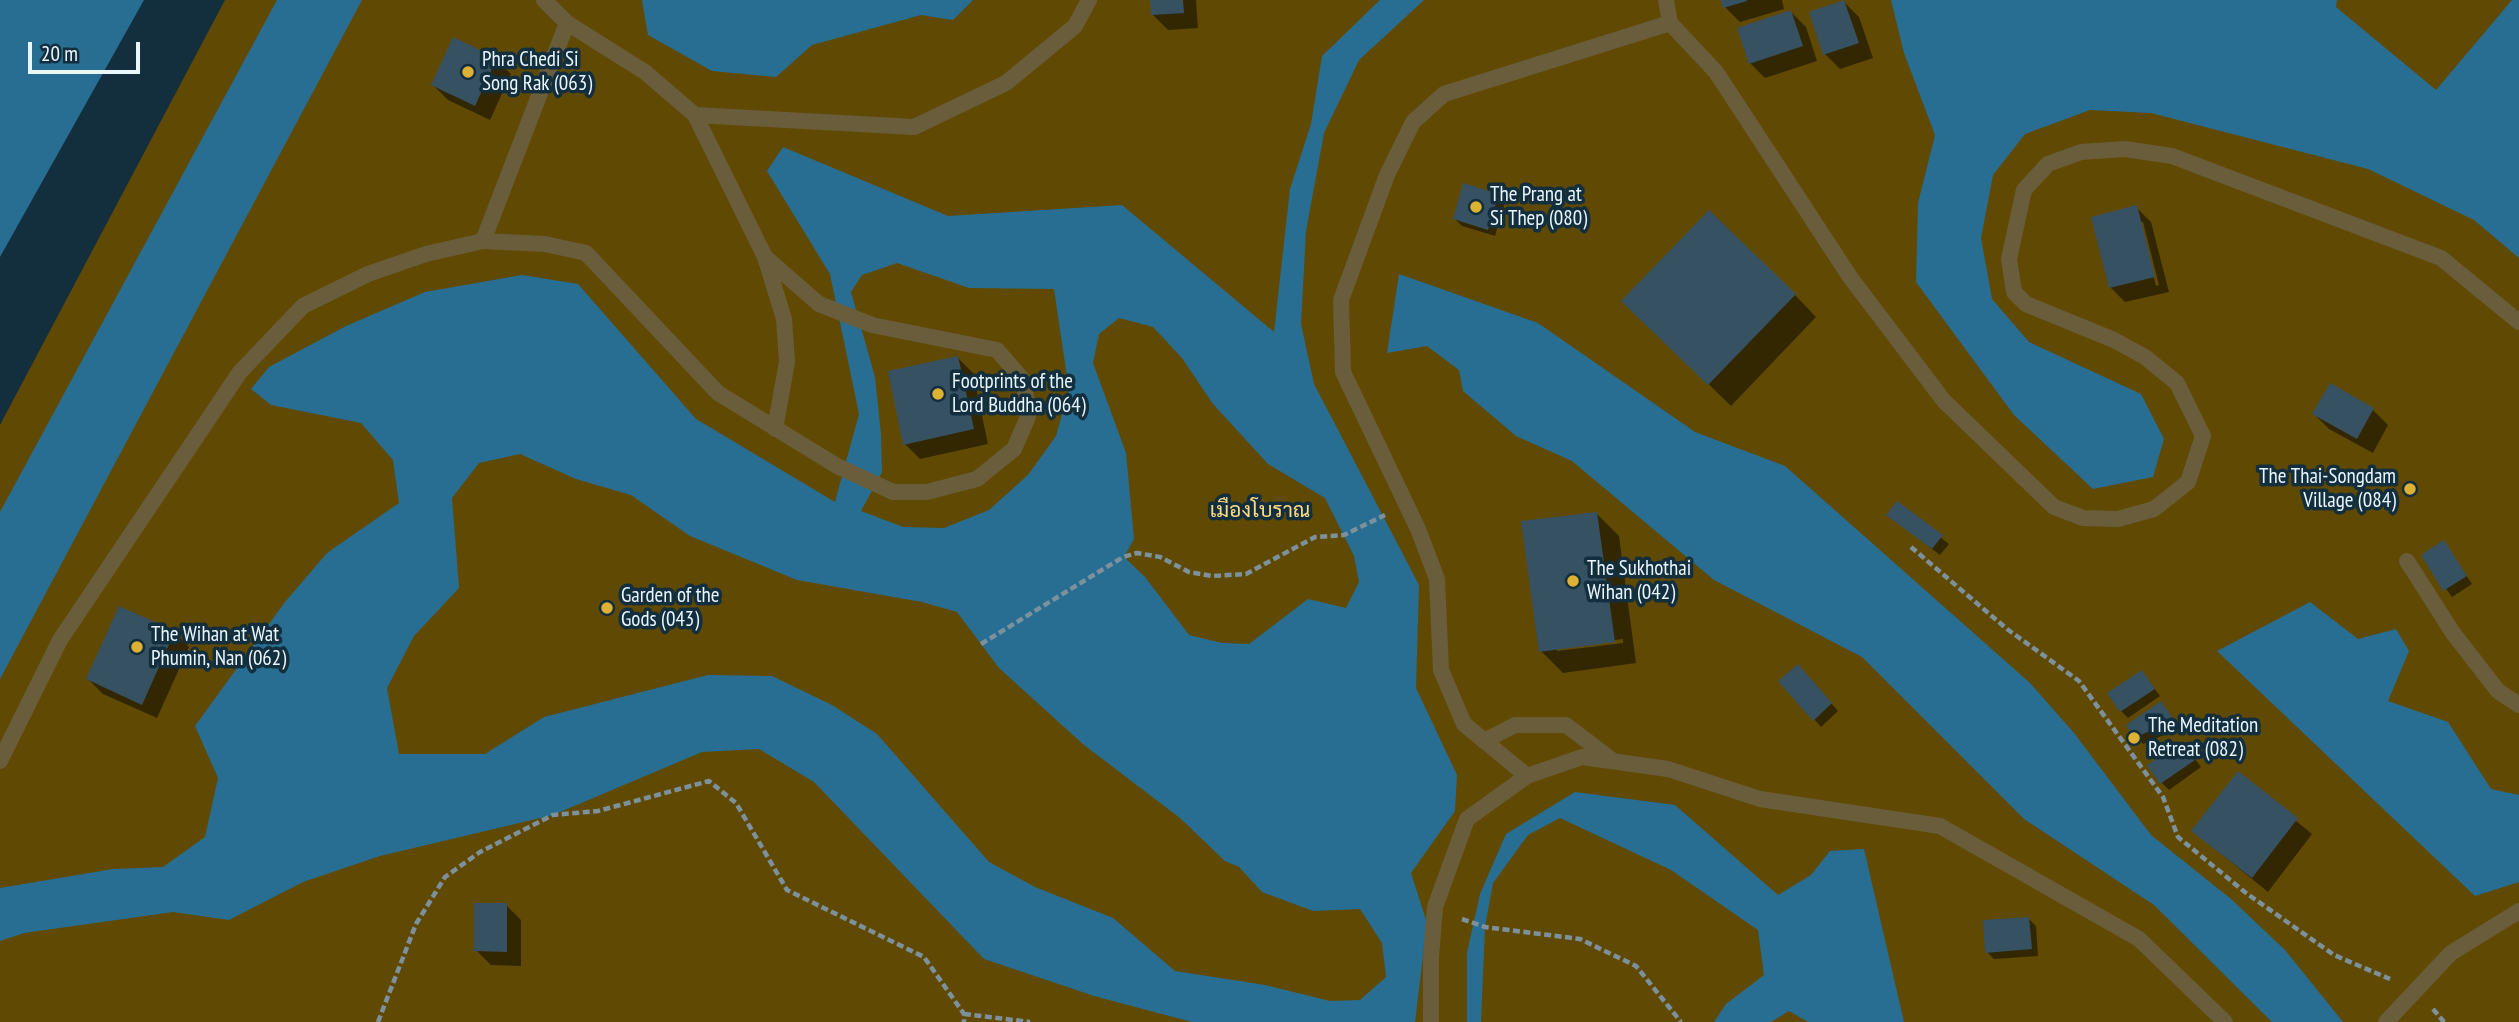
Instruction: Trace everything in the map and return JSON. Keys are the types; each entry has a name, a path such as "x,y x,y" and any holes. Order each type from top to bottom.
{"lane":[{"path":"544,0 567,23 645,72 695,115 765,257 784,319 787,362 775,429"},
{"path":"695,115 914,127 1006,83 1075,26 1090,0"},
{"path":"1666,0 1670,23 1716,72 1850,277 1944,401 2054,507 2073,515 2083,518 2118,519 2154,509 2188,482 2203,436 2177,383 2145,357 2114,340 2026,304 2014,292 2008,259 2024,190 2048,164 2081,152 2125,149 2172,156 2441,258 2519,322"},
{"path":"483,241 567,23"},
{"path":"1528,776 1464,724 1441,670 1437,579 1418,529 1343,372 1341,300 1387,175 1413,122 1444,93 1670,23"},
{"path":"0,761 60,640 240,372 303,306 368,274 426,254 483,241 545,244 586,253 718,393 837,466 893,492 927,492 977,479 1014,449 1028,417 1024,381 997,350 872,325 819,304 765,257"},
{"path":"2407,561 2454,633 2498,691 2519,705"},
{"path":"1484,741 1515,725 1566,725 1614,762"},
{"path":"1431,1022 1431,957 1435,907 1467,819 1528,776 1582,757 1668,769 1760,799 1940,826 2139,939 2225,1022"},
{"path":"2386,1022 2451,953 2519,911"}],"path":[{"path":"981,644 1123,557 1137,553 1160,557 1189,572 1212,576 1246,574 1315,537 1344,535 1383,516"},
{"path":"1911,547 2007,629 2079,681 2163,797 2178,837 2246,893 2334,955 2418,990"},
{"path":"378,1022 416,924 445,877 480,852 553,815 598,811 709,781 736,803 787,890 924,957 964,1014 964,1022"},
{"path":"1473,925 1580,939 1636,966 1681,1022"},
{"path":"964,1014 1030,1022"}],"green space":[{"name":"เมืองโบราณ","path":"225,0 2519,0 2519,1022 0,1022 0,425"}],"water":[{"path":"0,0 144,0 0,257"},
{"path":"277,0 362,0 0,679 0,512"},
{"path":"642,0 973,0 953,20 921,15 812,45 776,77 712,71 648,35"},
{"path":"1380,0 1424,0 1359,60 1324,133 1306,231 1301,324 1314,384 1419,585 1416,688 1457,775 1455,811 1411,873 1427,923 1415,1022 1192,1022 1094,996 984,959 814,782 759,749 702,752 553,815 380,856 303,882 229,920 173,912 24,933 0,941 0,888 113,869 163,867 205,837 218,778 195,726 285,602 327,553 399,503 393,460 361,423 271,405 251,389 269,367 346,326 425,292 522,275 578,284 696,419 835,502 859,414 830,274 767,171 783,147 948,216 1122,205 1274,332 1290,189 1311,124 1322,56","holes":["897,263 969,288 1054,289 1069,390 1056,436 1028,475 989,510 944,528 903,527 861,511 882,472 881,434 875,377 851,292 862,275","1119,318 1153,327 1182,358 1213,404 1268,464 1325,498 1354,556 1359,582 1346,608 1308,599 1249,644 1222,643 1189,635 1145,577 1124,557 1134,539 1126,453 1093,363 1099,334","520,454 576,479 631,495 690,536 797,580 922,602 957,612 999,668 1084,745 1180,818 1225,861 1239,867 1262,892 1313,911 1360,909 1382,943 1386,977 1360,1000 1330,1001 1265,985 1175,971 1113,918 1035,887 989,862 877,734 832,705 772,676 708,675 544,717 485,754 399,754 387,688 414,636 459,588 452,498 479,463"]},
{"path":"1891,0 2337,0 2336,7 2436,90 2512,0 2519,0 2519,258 2474,220 2368,169 2151,113 2090,110 2025,134 1993,175 1981,238 1992,299 2029,342 2141,394 2164,439 2153,477 2093,489 2014,415 1916,282 1918,203 1935,135 1904,53"},
{"path":"1399,274 1538,323 1695,432 1785,466 2030,683 2074,733 2151,835 2231,899 2285,950 2343,1022 2272,1022 2154,905 2024,819 1862,657 1714,580 1572,461 1516,436 1463,391 1459,370 1427,346 1387,353"},
{"path":"2310,602 2358,639 2396,629 2409,651 2388,701 2448,722 2491,789 2519,795 2519,882 2475,896 2217,651"},
{"path":"1575,792 1675,805 1778,895 1811,875 1830,851 1864,849 1904,1022 1808,1022 1789,1011 1771,1022 1714,1022 1726,1004 1764,975 1758,930 1671,870 1560,818 1528,835 1493,883 1485,927 1481,1022 1467,1022 1467,953 1480,894 1506,834"}],"building":[{"path":"1150,0 1183,0 1184,13 1151,15"},
{"path":"1721,0 1747,0 1747,1 1723,8"},
{"path":"1844,0 1859,43 1823,55 1809,12"},
{"path":"1791,10 1803,46 1749,64 1737,28"},
{"path":"453,37 497,58 475,106 431,85"},
{"path":"1463,183 1499,194 1488,230 1453,219"},
{"path":"2137,205 2155,277 2109,288 2091,217"},
{"path":"1709,210 1796,294 1708,385 1621,301"},
{"path":"958,356 974,429 903,445 888,371"},
{"path":"2330,383 2374,408 2357,439 2312,414"},
{"path":"1897,501 1943,535 1932,549 1886,515"},
{"path":"1597,512 1615,642 1539,652 1521,521"},
{"path":"2444,540 2467,576 2443,591 2421,555"},
{"path":"119,606 175,631 142,705 86,679"},
{"path":"1798,664 1832,703 1813,721 1778,681"},
{"path":"2142,670 2155,689 2120,712 2107,693"},
{"path":"2161,701 2174,720 2134,738 2126,725"},
{"path":"2183,741 2195,760 2160,784 2147,765"},
{"path":"2238,771 2298,818 2252,878 2191,831"},
{"path":"474,903 507,903 507,952 474,951"},
{"path":"2029,917 2032,949 1985,953 1983,920"}],"place":[{"name":"Phra Chedi Si Song Rak (063)","path":"468,72"},
{"name":"The Prang at Si Thep (080)","path":"1476,207"},
{"name":"Footprints of the Lord Buddha (064)","path":"938,394"},
{"name":"The Thai-Songdam Village (084)","path":"2410,489"},
{"name":"The Sukhothai Wihan (042)","path":"1573,581"},
{"name":"Garden of the Gods (043)","path":"607,608"},
{"name":"The Wihan at Wat Phumin, Nan (062)","path":"137,647"},
{"name":"The Meditation Retreat (082)","path":"2134,738"}]}
